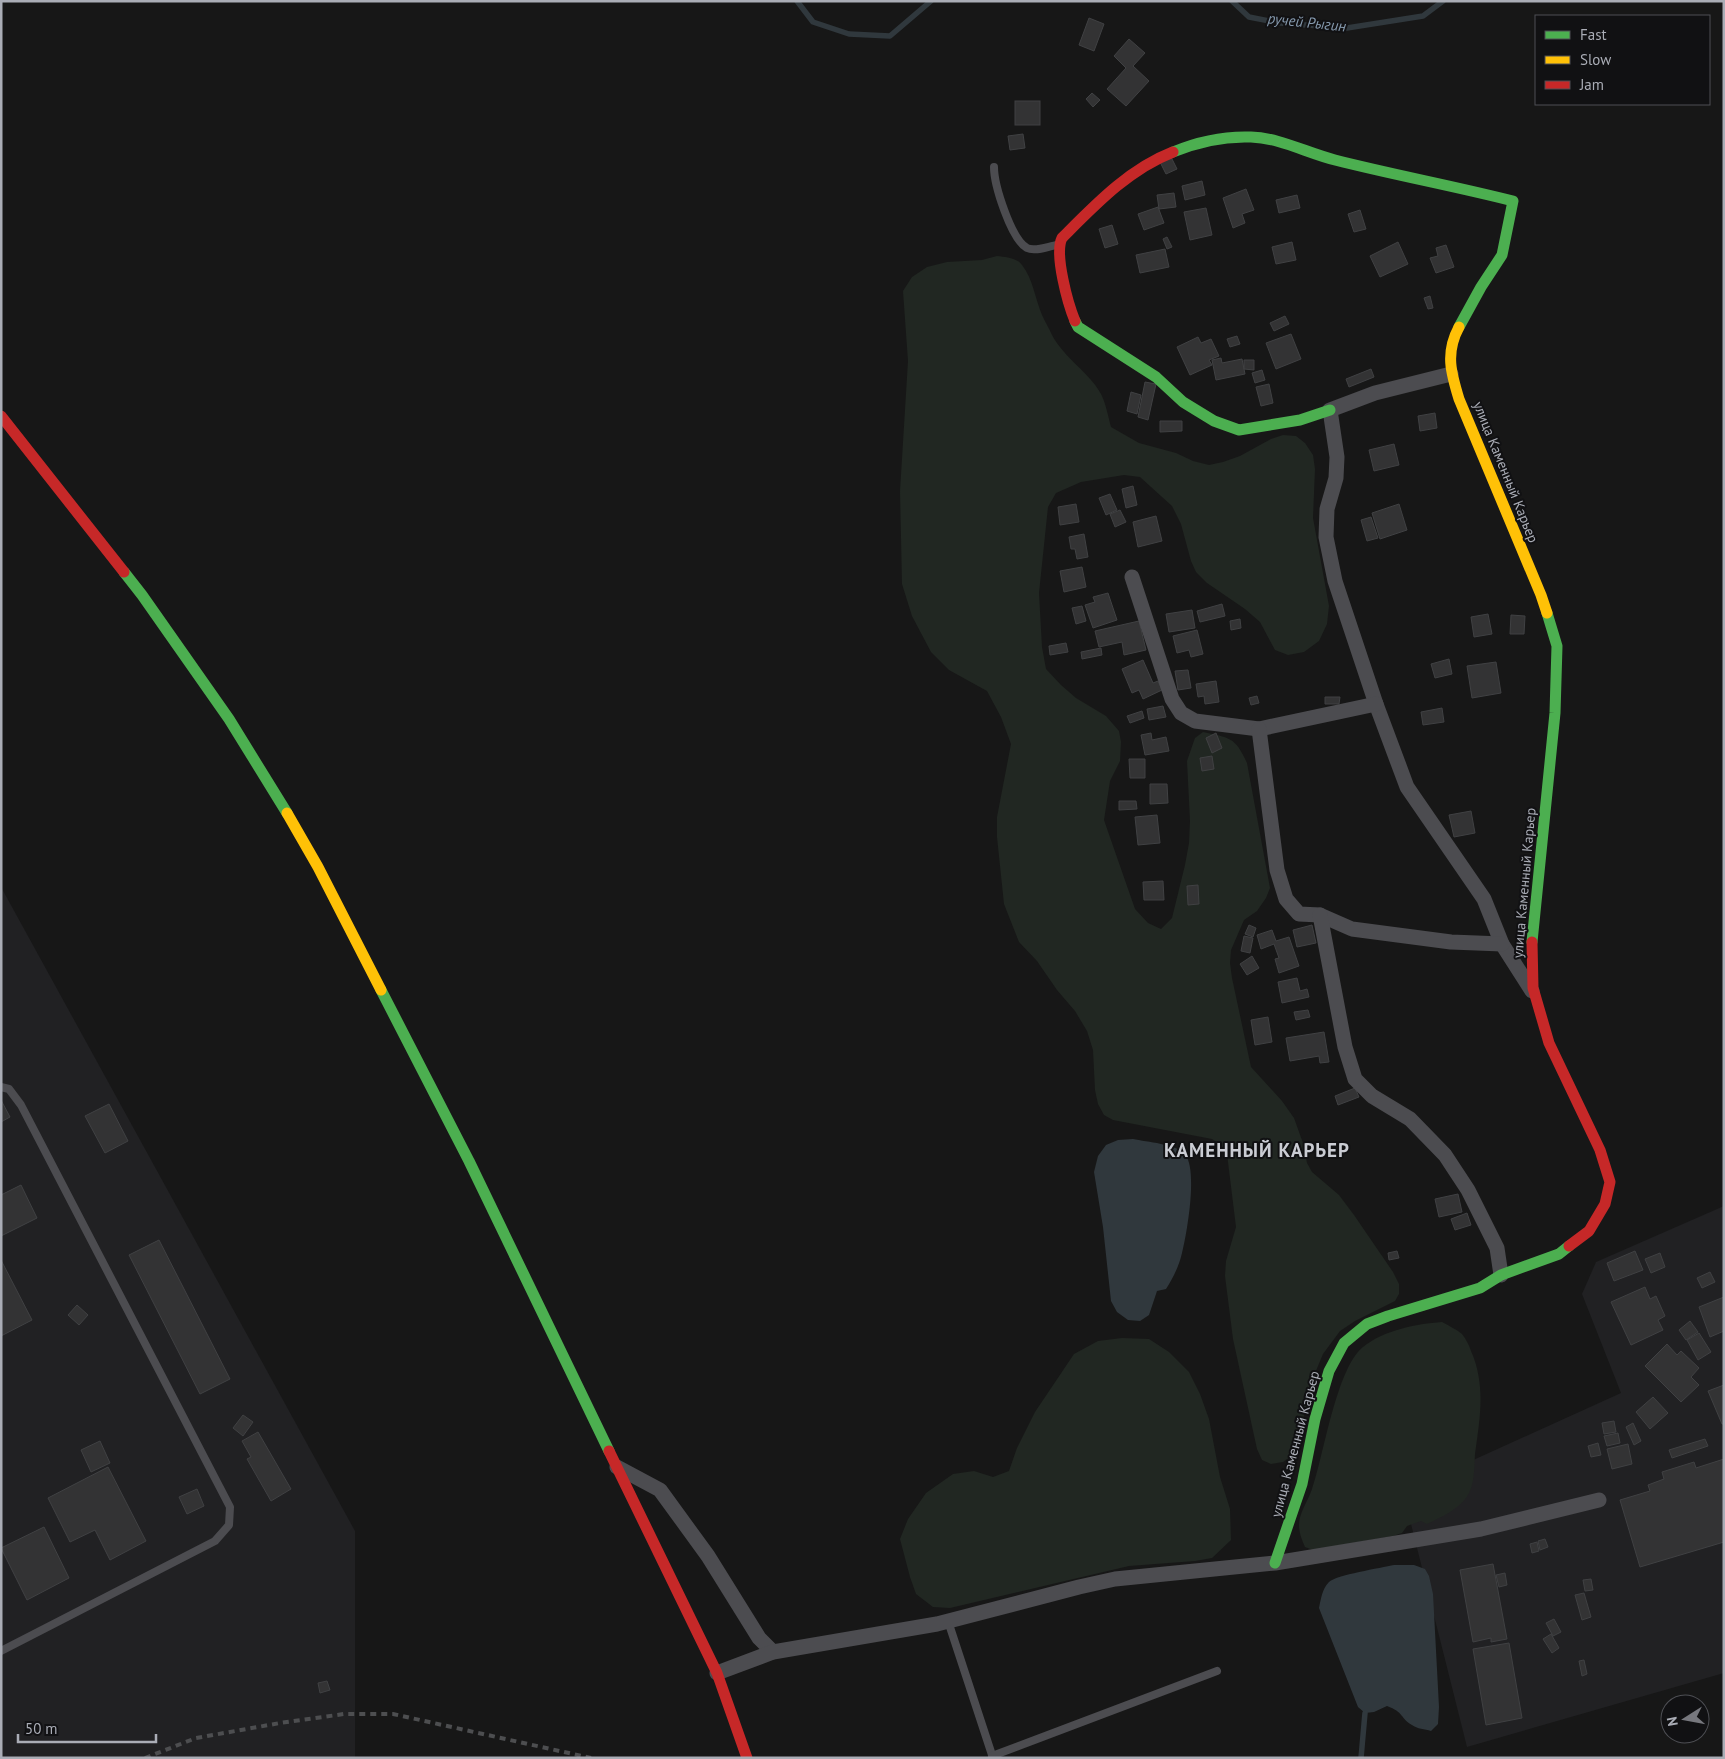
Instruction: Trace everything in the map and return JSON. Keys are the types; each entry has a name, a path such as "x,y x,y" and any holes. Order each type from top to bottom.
{"street":[{"name":"улица Каменный Карьер","path":"1059,244 1062,238 1106,195 1141,168 1163,155 1199,143 1229,137 1255,137 1333,159 1513,201 1502,254 1476,294 1452,340 1451,374 1459,399 1541,595 1557,646 1555,713 1531,950 1533,988 1550,1043 1600,1150 1610,1182 1605,1204 1589,1230 1559,1254 1501,1275 1480,1288 1367,1324 1344,1343 1329,1371 1315,1419 1302,1484 1275,1563"},
{"path":"1059,244 1069,306 1078,327 1156,377 1183,402 1214,420 1239,430 1300,420 1376,393 1451,374"},
{"path":"1330,410 1336,457 1336,478 1327,509 1326,537 1335,581 1376,704 1407,787 1484,899 1502,944 1536,997"},
{"path":"1,416 142,595 229,719 277,796 318,868 469,1161 717,1673 747,1758"},
{"path":"1132,577 1172,699 1181,713 1195,721 1259,730 1376,704"},
{"path":"1259,730 1277,870 1286,899 1299,914 1320,915 1352,929 1451,942 1502,944"},
{"path":"1320,915 1345,1047 1355,1079 1372,1096 1410,1118 1445,1155 1468,1190 1497,1248 1501,1275"},
{"path":"617,1467 660,1490 708,1556 759,1638 773,1652"},
{"path":"717,1673 773,1652 948,1621 1114,1579 1275,1563 1481,1529 1599,1500"}],"lane":[{"path":"994,167 994,178 998,191 1013,232 1019,241 1032,250 1059,244"},
{"path":"1,1087 9,1089 21,1105 230,1507 230,1525 215,1541 1,1651"},
{"path":"948,1621 993,1757 1217,1671"}],"shaded area":[{"path":"997,256 1011,258 1026,270 1042,315 1052,335 1063,351 1096,386 1104,402 1111,427 1139,443 1176,453 1193,461 1209,465 1240,456 1271,439 1283,435 1296,436 1305,443 1313,455 1315,469 1313,518 1329,606 1327,624 1319,641 1304,652 1288,655 1275,650 1260,622 1245,609 1207,583 1196,572 1181,524 1172,506 1140,477 1124,475 1081,482 1056,493 1048,507 1039,593 1042,647 1046,669 1076,698 1106,716 1119,731 1121,742 1120,761 1110,781 1104,820 1135,909 1148,923 1161,929 1172,918 1189,843 1190,821 1187,761 1195,738 1203,732 1225,737 1235,743 1243,754 1247,763 1270,888 1257,911 1244,920 1231,950 1232,978 1251,1067 1282,1101 1294,1118 1303,1143 1307,1163 1312,1172 1339,1195 1393,1272 1399,1284 1399,1294 1395,1301 1355,1321 1340,1331 1323,1354 1313,1378 1309,1400 1291,1456 1283,1462 1271,1464 1262,1460 1257,1449 1233,1339 1225,1276 1226,1261 1236,1227 1227,1154 1221,1145 1212,1139 1113,1120 1104,1115 1098,1104 1095,1090 1093,1050 1087,1031 1075,1011 1057,990 1037,961 1019,942 1004,904 997,837 997,817 1011,744 1001,717 987,691 949,670 931,652 912,616 902,584 900,491 908,361 903,291 912,277 927,267 947,262 982,260"},
{"path":"1,887 355,1531 355,1758 1,1758"},
{"path":"1133,1139 1153,1142 1181,1151 1189,1162 1191,1173 1189,1217 1179,1263 1166,1289 1157,1291 1149,1315 1140,1321 1128,1320 1117,1312 1111,1301 1103,1227 1094,1172 1098,1156 1106,1145 1118,1140"},
{"path":"1724,1206 1724,1673 1467,1747 1410,1520 1460,1466 1621,1393 1582,1294 1596,1262"},
{"path":"1442,1322 1460,1332 1465,1338 1479,1376 1480,1415 1474,1477 1466,1498 1458,1507 1427,1524 1421,1521 1407,1526 1402,1533 1393,1536 1313,1550 1305,1547 1299,1525 1300,1516 1317,1474 1338,1393 1345,1374 1354,1358 1371,1341 1390,1332 1411,1326"},
{"path":"1122,1338 1149,1339 1169,1352 1189,1372 1200,1394 1209,1419 1220,1477 1230,1509 1231,1540 1212,1558 1129,1566 950,1608 933,1607 916,1594 900,1539 908,1519 926,1493 953,1474 974,1471 993,1477 1009,1471 1017,1448 1035,1412 1074,1354 1098,1341"},
{"path":"1394,1565 1414,1565 1425,1569 1429,1576 1433,1594 1439,1707 1438,1724 1431,1731 1414,1726 1399,1713 1387,1706 1374,1712 1365,1713 1358,1707 1319,1608 1322,1594 1333,1579"}],"building":[{"path":"1089,18 1104,24 1094,51 1079,45"},
{"path":"1129,39 1145,53 1133,66 1149,81 1126,106 1107,89 1126,68 1114,56"},
{"path":"1092,93 1100,100 1093,107 1086,99"},
{"path":"1015,101 1040,101 1040,125 1015,125"},
{"path":"1023,134 1025,148 1010,150 1008,136"},
{"path":"1171,157 1177,169 1166,174 1160,162"},
{"path":"1202,181 1205,195 1185,200 1182,186"},
{"path":"1246,189 1254,210 1242,214 1245,223 1233,228 1223,198"},
{"path":"1174,193 1176,207 1159,209 1157,195"},
{"path":"1297,195 1300,208 1279,213 1276,200"},
{"path":"1158,207 1164,223 1144,230 1138,214"},
{"path":"1206,208 1212,235 1190,240 1184,212"},
{"path":"1360,210 1366,229 1354,232 1348,214"},
{"path":"1112,225 1118,244 1105,248 1099,229"},
{"path":"1167,237 1172,247 1167,249 1163,239"},
{"path":"1292,242 1296,260 1276,264 1272,247"},
{"path":"1398,242 1408,264 1380,277 1370,256"},
{"path":"1446,245 1454,267 1436,273 1430,258 1438,256 1436,248"},
{"path":"1165,249 1169,267 1140,273 1136,255"},
{"path":"1430,296 1433,308 1428,309 1424,298"},
{"path":"1285,316 1289,324 1274,331 1270,323"},
{"path":"1291,334 1301,359 1276,369 1266,343"},
{"path":"1237,336 1240,344 1230,347 1227,339"},
{"path":"1198,337 1201,343 1211,339 1219,356 1209,360 1212,365 1190,375 1177,347"},
{"path":"1221,358 1222,363 1242,359 1245,374 1216,380 1212,360"},
{"path":"1244,360 1254,360 1254,370 1244,369"},
{"path":"1371,369 1374,377 1349,387 1346,379"},
{"path":"1262,370 1265,380 1255,383 1252,373"},
{"path":"1145,382 1156,384 1148,420 1138,417"},
{"path":"1269,384 1273,403 1261,406 1256,387"},
{"path":"1131,392 1141,395 1137,414 1127,411"},
{"path":"1435,413 1437,428 1420,431 1418,416"},
{"path":"1160,421 1182,421 1182,431 1160,432"},
{"path":"1394,444 1399,465 1374,471 1369,450"},
{"path":"1133,486 1137,505 1126,508 1122,489"},
{"path":"1110,494 1117,510 1106,515 1099,498"},
{"path":"1076,504 1079,522 1060,525 1058,507"},
{"path":"1399,504 1407,530 1380,539 1372,513"},
{"path":"1120,510 1126,522 1115,527 1110,514"},
{"path":"1156,516 1162,541 1138,547 1133,522"},
{"path":"1371,517 1378,538 1367,541 1361,520"},
{"path":"1084,534 1088,557 1077,559 1075,549 1071,549 1069,537"},
{"path":"1082,567 1086,587 1064,592 1060,571"},
{"path":"1108,593 1117,620 1093,628 1085,605 1095,602 1093,597"},
{"path":"1222,604 1225,616 1200,622 1197,611"},
{"path":"1082,606 1086,621 1076,624 1072,608"},
{"path":"1192,610 1195,628 1169,632 1166,614"},
{"path":"1488,614 1492,634 1474,637 1471,617"},
{"path":"1511,615 1525,616 1524,634 1510,634"},
{"path":"1240,619 1241,628 1231,630 1230,621"},
{"path":"1139,621 1146,650 1124,655 1122,642 1099,647 1095,631"},
{"path":"1197,630 1203,654 1191,657 1189,650 1177,653 1173,636"},
{"path":"1066,643 1068,652 1050,655 1049,646"},
{"path":"1101,648 1102,655 1082,659 1081,652"},
{"path":"1449,659 1452,674 1435,678 1431,664"},
{"path":"1143,660 1153,683 1158,681 1162,690 1143,699 1139,690 1132,693 1122,669"},
{"path":"1496,662 1501,693 1472,698 1467,666"},
{"path":"1188,670 1191,688 1178,690 1175,671"},
{"path":"1216,681 1219,702 1205,704 1204,696 1198,697 1196,684"},
{"path":"1257,696 1259,703 1251,705 1249,698"},
{"path":"1325,697 1340,697 1339,704 1325,704"},
{"path":"1163,706 1166,717 1149,720 1147,709"},
{"path":"1442,708 1444,722 1423,725 1421,712"},
{"path":"1142,711 1144,718 1130,723 1127,716"},
{"path":"1151,733 1152,740 1166,737 1169,751 1145,755 1141,735"},
{"path":"1216,733 1222,748 1212,753 1206,738"},
{"path":"1212,756 1214,769 1202,771 1200,758"},
{"path":"1129,759 1145,759 1145,778 1130,778"},
{"path":"1150,784 1167,784 1168,803 1150,804"},
{"path":"1119,801 1136,801 1137,809 1119,810"},
{"path":"1471,811 1475,833 1454,837 1449,815"},
{"path":"1157,815 1160,843 1138,845 1135,817"},
{"path":"1163,881 1164,900 1144,900 1143,882"},
{"path":"1198,885 1199,904 1188,905 1187,886"},
{"path":"1249,925 1256,928 1253,937 1245,934"},
{"path":"1312,925 1316,943 1297,947 1293,930"},
{"path":"1272,930 1276,941 1289,937 1299,966 1279,973 1275,959 1279,958 1274,944 1261,949 1257,935"},
{"path":"1244,936 1253,938 1250,953 1241,951"},
{"path":"1252,956 1259,968 1247,975 1240,964"},
{"path":"1297,978 1300,991 1307,989 1309,997 1282,1003 1278,982"},
{"path":"1308,1010 1310,1017 1296,1020 1294,1012"},
{"path":"1268,1017 1272,1042 1255,1045 1251,1020"},
{"path":"1324,1032 1329,1062 1320,1063 1319,1056 1290,1061 1286,1038"},
{"path":"1355,1088 1359,1097 1338,1105 1335,1096"},
{"path":"1,1100 10,1117 1,1122"},
{"path":"109,1104 128,1141 105,1153 85,1116"},
{"path":"21,1185 37,1218 1,1236 1,1195"},
{"path":"1458,1194 1462,1212 1439,1217 1435,1199"},
{"path":"1467,1213 1471,1225 1455,1230 1451,1219"},
{"path":"159,1240 230,1379 200,1394 129,1255"},
{"path":"1397,1251 1399,1258 1389,1260 1388,1253"},
{"path":"1635,1251 1643,1270 1614,1281 1607,1263"},
{"path":"1660,1253 1665,1267 1651,1273 1645,1259"},
{"path":"1,1260 32,1320 1,1336"},
{"path":"1710,1272 1715,1282 1702,1288 1697,1278"},
{"path":"1645,1287 1650,1299 1656,1296 1665,1316 1658,1320 1663,1330 1631,1345 1611,1302"},
{"path":"1724,1297 1724,1331 1710,1337 1699,1307"},
{"path":"77,1305 88,1315 79,1325 68,1315"},
{"path":"1690,1321 1698,1332 1686,1340 1679,1330"},
{"path":"1699,1333 1711,1352 1698,1360 1687,1340"},
{"path":"1667,1344 1677,1355 1681,1351 1699,1368 1691,1377 1699,1385 1681,1402 1645,1366"},
{"path":"1724,1385 1724,1424 1722,1424 1708,1391"},
{"path":"1653,1397 1668,1413 1650,1429 1636,1412"},
{"path":"243,1415 253,1422 243,1436 233,1428"},
{"path":"1614,1421 1616,1432 1604,1434 1602,1423"},
{"path":"1633,1423 1641,1441 1634,1445 1626,1427"},
{"path":"258,1432 291,1489 271,1501 247,1459 251,1457 242,1441"},
{"path":"1618,1433 1620,1443 1607,1446 1604,1436"},
{"path":"1705,1439 1708,1446 1672,1458 1669,1450"},
{"path":"100,1441 110,1463 91,1472 81,1450"},
{"path":"1598,1443 1601,1455 1591,1457 1588,1446"},
{"path":"1628,1444 1632,1464 1612,1469 1607,1449"},
{"path":"1724,1459 1724,1542 1640,1567 1620,1500 1650,1491 1648,1485 1664,1479 1662,1472 1694,1462 1696,1468"},
{"path":"108,1467 146,1541 110,1560 95,1530 70,1542 48,1498"},
{"path":"197,1489 204,1506 187,1514 179,1497"},
{"path":"44,1527 69,1578 27,1600 1,1548"},
{"path":"1545,1539 1548,1547 1540,1550 1538,1541"},
{"path":"1537,1542 1539,1551 1532,1553 1530,1544"},
{"path":"1493,1564 1507,1639 1491,1642 1491,1638 1473,1642 1460,1570"},
{"path":"1505,1573 1507,1585 1499,1587 1496,1575"},
{"path":"1591,1579 1593,1590 1585,1591 1583,1580"},
{"path":"1584,1593 1591,1617 1582,1620 1575,1595"},
{"path":"1554,1619 1561,1632 1553,1636 1546,1623"},
{"path":"1551,1634 1559,1648 1552,1653 1543,1639"},
{"path":"1509,1643 1522,1718 1486,1725 1473,1649"},
{"path":"1584,1660 1587,1674 1582,1676 1579,1661"},
{"path":"327,1681 330,1690 320,1693 318,1683"}],"waterway":[{"name":"ручей Рыгин","path":"797,1 813,22 849,34 890,36 931,1"},
{"name":"ручей Рыгин","path":"1232,1 1249,17 1280,23 1347,28 1423,16 1443,1"},
{"path":"1361,1758 1365,1713"}],"railway":[{"path":"145,1758 196,1738 344,1714 393,1714 591,1758"}],"traffic: fast":[{"path":"1173,152 1192,145 1221,139 1241,137 1262,138 1335,160 1513,201 1502,255 1481,287 1459,327"},
{"path":"1075,321 1078,327 1156,377 1183,402 1214,421 1239,430 1300,420 1330,410"},
{"path":"124,572 229,719 287,813"},
{"path":"1532,942 1555,713 1557,646 1547,613"},
{"path":"381,990 469,1161 609,1451"},
{"path":"1275,1563 1302,1484 1315,1419 1329,1371 1344,1343 1367,1324 1480,1288 1501,1275 1559,1254 1569,1246"}],"traffic: slow":[{"path":"1459,327 1451,354 1452,372 1459,399 1547,613"},
{"path":"287,813 318,867 381,990"}],"traffic: jam":[{"path":"1075,321 1061,267 1060,245 1062,238 1127,178 1157,159 1173,152"},
{"path":"1,416 124,572"},
{"path":"1532,942 1533,988 1549,1043 1600,1150 1610,1182 1605,1204 1589,1231 1569,1246"},
{"path":"609,1451 717,1673 747,1758"}],"district":[{"name":"КАМЕННЫЙ КАРЬЕР","path":"1257,1150"}]}
